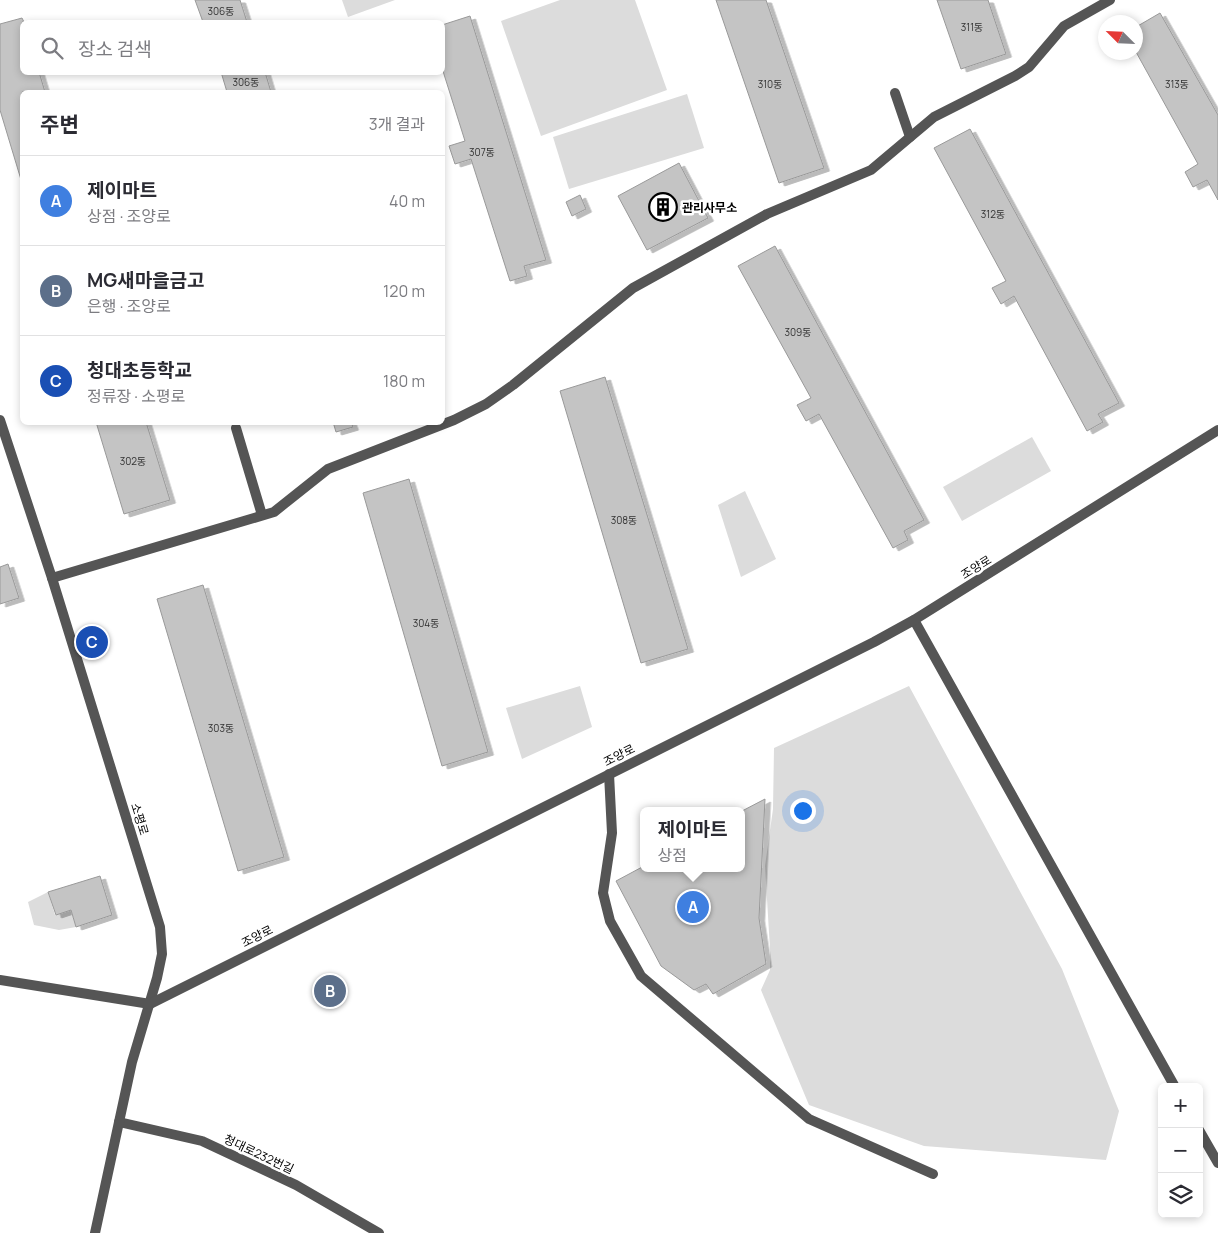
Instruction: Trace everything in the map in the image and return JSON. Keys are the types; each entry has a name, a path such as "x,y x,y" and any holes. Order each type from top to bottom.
{"street":[{"path":"445,424 486,404 513,385 633,288 768,214 870,170 934,117 1016,76 1030,67 1042,56 1064,26 1110,0"},
{"path":"895,93 910,137"},
{"name":"소평로","path":"0,420 52,578 160,927 162,954 157,978 132,1062 95,1233"},
{"path":"52,578 274,512 328,469 441,425"},
{"path":"236,428 262,515"},
{"name":"조양로","path":"150,1004 874,642 914,620 1218,430"},
{"path":"914,620 1173,1083"},
{"path":"609,774 612,833 604,893 610,921 642,976 809,1119 933,1174"},
{"path":"0,980 150,1004"},
{"name":"청대로232번길","path":"119,1122 202,1141 296,1185 379,1233"},
{"path":"1203,1137 1218,1163"}],"shaded area":[{"path":"342,0 395,0 348,17"},
{"path":"560,0 635,0 667,90 541,136 501,21"},
{"path":"687,94 704,148 569,189 553,137"},
{"path":"1032,437 1051,471 962,521 943,487"},
{"path":"745,491 776,559 741,577 718,505"},
{"path":"580,686 592,727 522,759 506,708"},
{"path":"909,686 1062,969 1119,1111 1106,1160 924,1146 809,1105 761,990 770,970 765,866 773,809 774,748"},
{"path":"48,892 55,915 71,910 76,927 59,930 34,925 28,902"}],"building":[{"path":"195,0 240,0 246,20 202,20"},
{"path":"716,0 766,0 824,168 779,183"},
{"path":"937,0 988,0 1006,54 961,69"},
{"path":"1160,13 1218,115 1218,200 1207,180 1193,187 1185,172 1198,164 1140,60 1143,60 1143,23"},
{"path":"470,16 546,260 524,266 527,276 510,281 471,159 455,164 449,146 465,141 444,75 445,24"},
{"path":"22,18 23,20 20,20 20,75 40,75 44,90 20,90 20,176 0,110 0,24"},
{"path":"222,75 266,75 270,90 226,90"},
{"path":"970,129 1119,403 1098,414 1103,422 1087,431 1014,296 1001,304 992,288 1006,281 934,148"},
{"name":"관리사무소","path":"679,163 708,218 647,250 618,196"},
{"path":"580,195 586,209 572,216 566,202"},
{"path":"775,246 924,520 904,531 908,540 893,548 819,414 806,421 797,405 811,398 738,266"},
{"path":"605,377 688,649 641,663 560,391"},
{"path":"97,425 147,425 170,500 124,514"},
{"path":"334,425 352,425 353,427 336,432"},
{"path":"409,479 488,752 442,766 363,493"},
{"path":"8,564 19,598 0,604 0,567"},
{"path":"203,585 284,857 238,871 157,599"},
{"path":"765,799 759,918 766,964 713,994 706,984 694,990 661,966 616,881 640,868 640,872 745,872 745,809"},
{"path":"100,876 112,915 76,927 71,910 56,915 48,892"}],"place":[{"name":"관리사무소","path":"663,207"},
{"name":"청대초등학교","path":"92,642"},
{"name":"제이마트","path":"693,907"},
{"name":"MG새마을금고","path":"330,991"}]}
